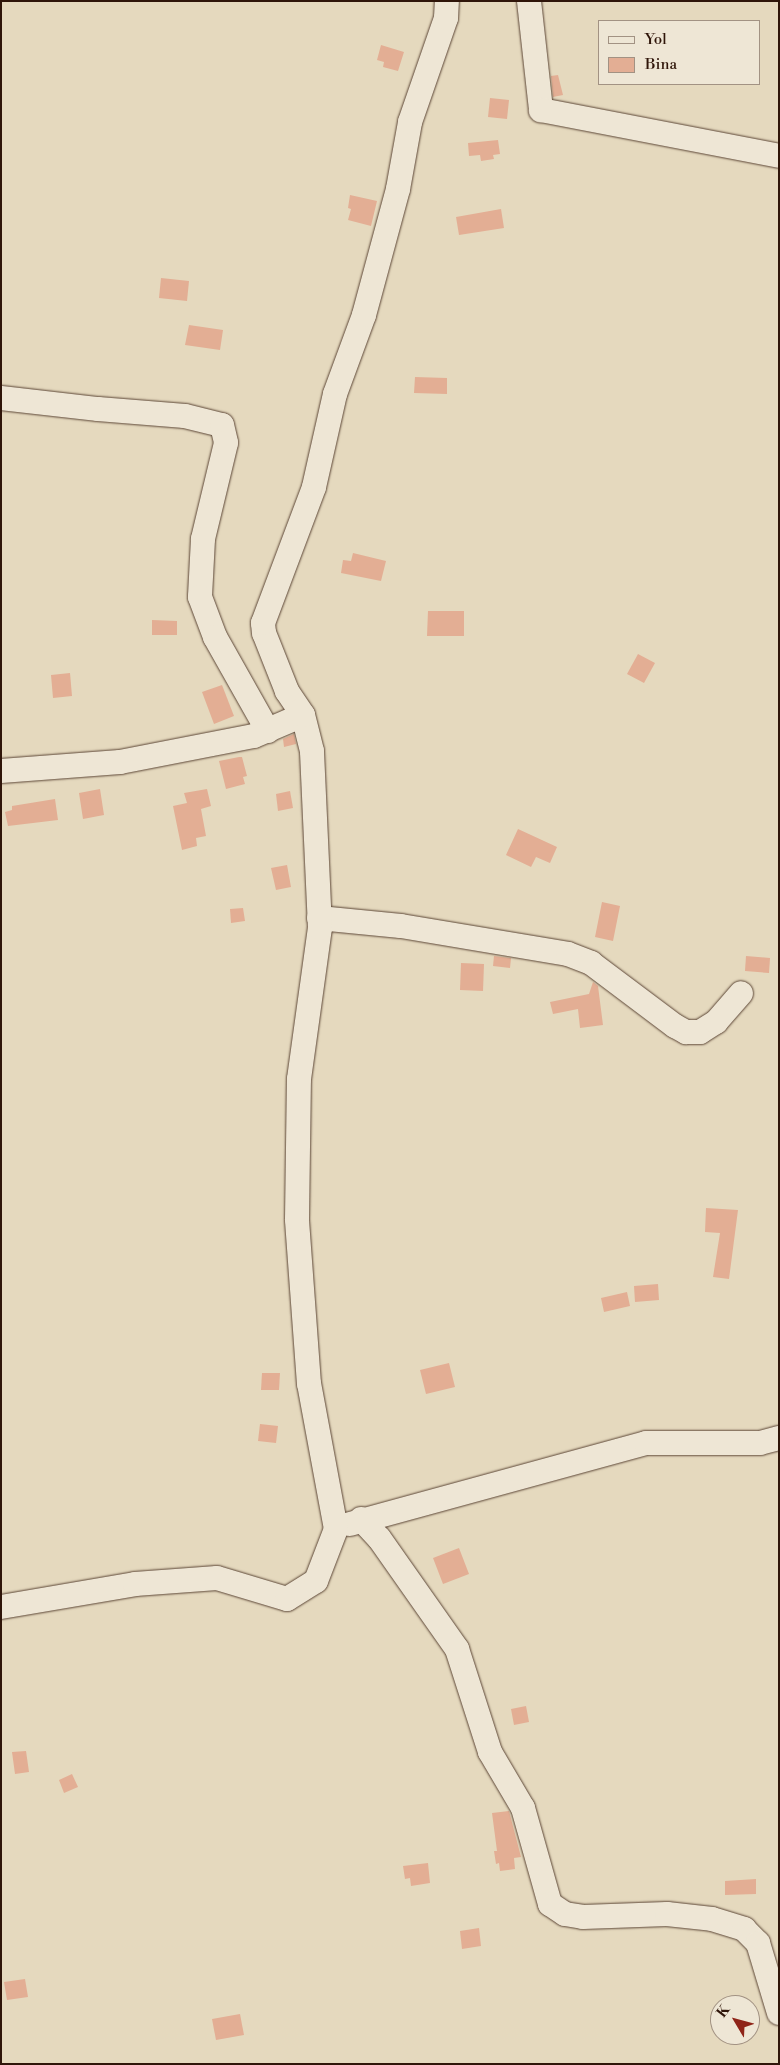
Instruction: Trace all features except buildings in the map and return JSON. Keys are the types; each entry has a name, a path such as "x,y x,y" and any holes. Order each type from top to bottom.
{"street":[{"path":"1,1607 135,1584 217,1578 287,1599 316,1580 336,1529 309,1384 297,1219 299,1079 319,918 312,751 303,715 287,691 264,633 263,623 314,487 336,394 364,315 398,190 410,122 446,18 447,1"},
{"path":"529,1 541,110 779,156"},
{"path":"1,398 98,409 185,416 222,425 226,444 203,539 200,597 215,637 268,732"},
{"path":"1,771 120,762 254,736 268,732 303,715"},
{"path":"319,918 401,926 568,954 591,963 675,1026 686,1032 700,1032 716,1022 741,993"},
{"path":"336,1529 361,1519 646,1443 760,1444 779,1438"},
{"path":"361,1519 379,1538 457,1649 490,1752 523,1808 550,1904 565,1914 583,1917 667,1914 712,1919 744,1929 758,1943 779,2013"}]}
